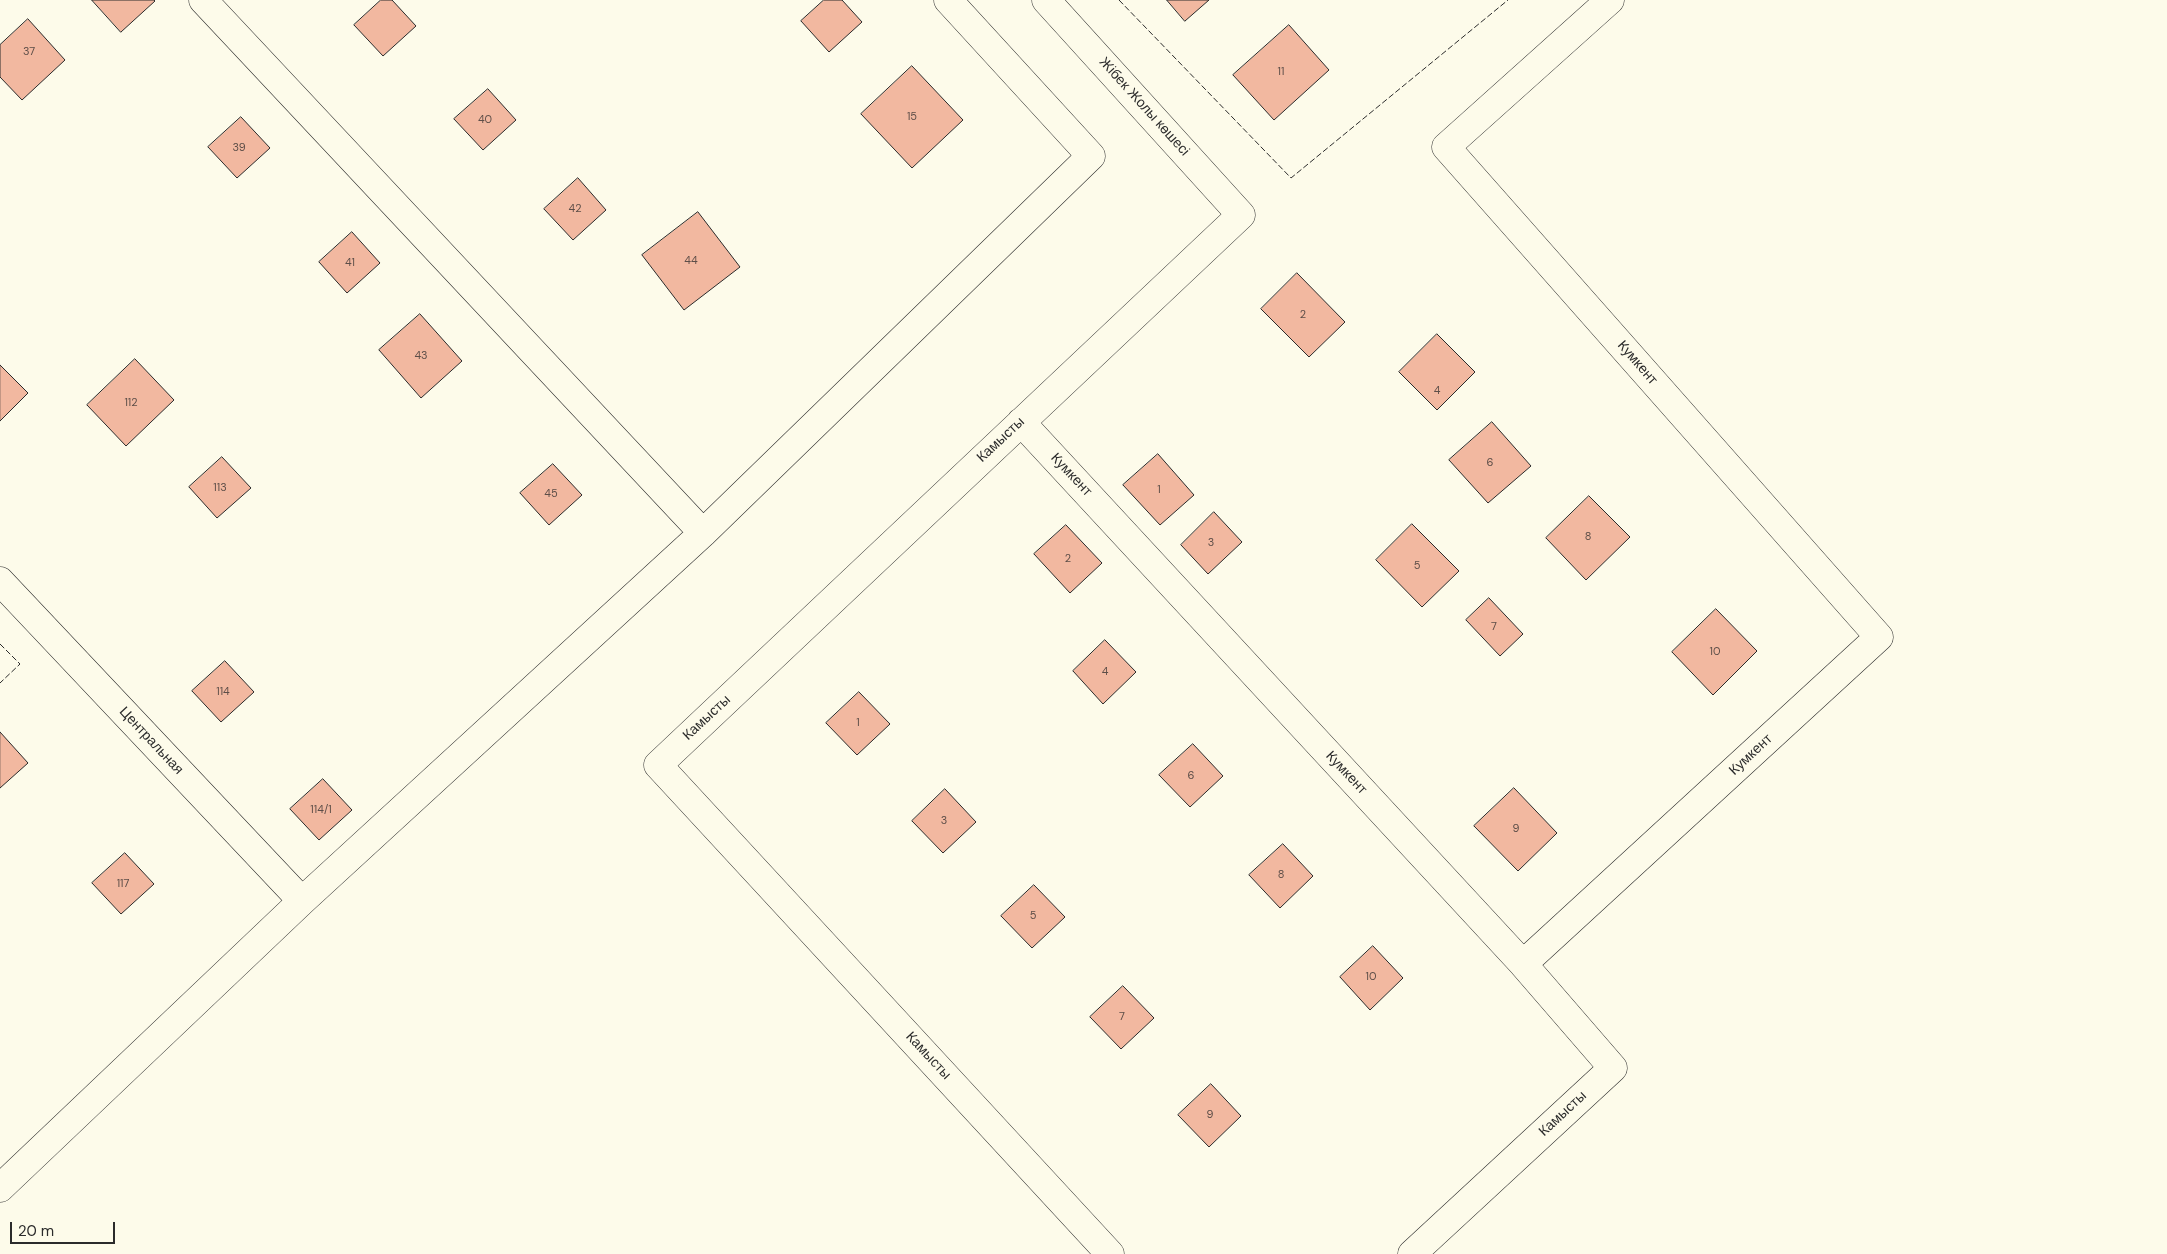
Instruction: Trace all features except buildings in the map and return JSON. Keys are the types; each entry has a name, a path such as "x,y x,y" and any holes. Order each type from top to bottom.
{"street":[{"path":"203,0 703,533"},
{"path":"0,1188 302,901 703,533 1091,156 948,0"},
{"name":"Жібек Жолы көшесі","path":"1046,0 1241,215"},
{"name":"Кумкент","path":"1021,422 1523,964 1879,637 1446,147 1610,0"},
{"name":"Камысты","path":"1110,1254 658,764 1241,215"},
{"name":"Центральная","path":"0,581 302,901"},
{"name":"Камысты","path":"1412,1254 1614,1068 1523,964"}],"fence":[{"path":"1119,0 1291,178 1508,0"},
{"path":"0,644 20,664 0,683"}]}
